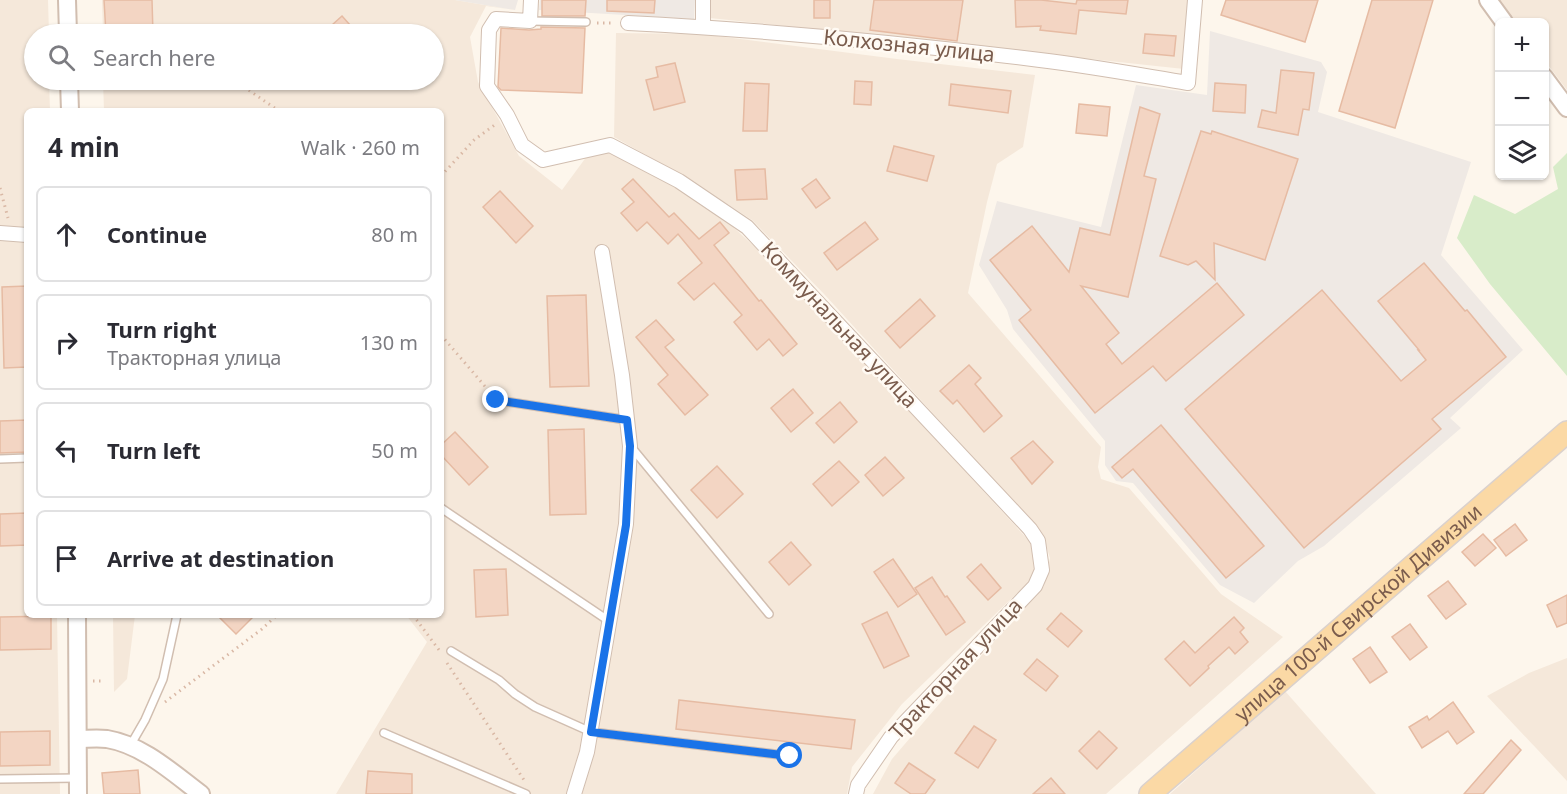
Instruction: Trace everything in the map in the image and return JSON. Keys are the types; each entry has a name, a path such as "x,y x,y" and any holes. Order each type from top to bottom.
{"main road":[{"name":"улица 100-й Свирской Дивизии","path":"1150,794 1567,432"}],"street":[{"path":"67,0 68,24"},
{"path":"507,115 487,86 489,30 495,19 530,21 531,0"},
{"path":"703,0 703,27"},
{"name":"Колхозная улица","path":"628,23 902,44 1031,59 1188,83 1195,0"},
{"path":"1488,0 1501,18"},
{"path":"1549,83 1567,108"},
{"path":"69,90 70,108"},
{"name":"Коммунальная улица","path":"507,115 522,145 543,160 610,145 679,181 747,227 1038,540"},
{"path":"6,234 24,235"},
{"path":"574,794 591,732 626,525 630,446 622,375 602,252"},
{"name":"Тракторная улица","path":"856,794 858,785 891,737 1035,586 1042,570 1038,540"},
{"path":"77,618 78,786"},
{"path":"78,739 108,740 130,746 148,755 201,794"}],"lane":[{"path":"530,21 586,22"},
{"path":"496,400 627,420"},
{"path":"630,446 769,614"},
{"path":"0,459 24,458"},
{"path":"444,510 609,621"},
{"path":"130,746 147,716 163,679 176,618"},
{"path":"451,651 499,680 535,707 591,732 790,756"},
{"path":"384,733 526,794"},
{"path":"0,779 78,786"}],"path":[{"path":"586,22 628,23"},
{"path":"249,90 275,108"},
{"path":"444,173 474,140 507,115"},
{"path":"0,188 6,234"},
{"path":"444,339 496,400"},
{"path":"147,716 274,618"},
{"path":"415,618 433,640 527,784"}],"shaded area":[{"path":"0,0 48,0 49,24 24,24 24,90 49,90 50,108 24,108 24,618 57,618 60,794 0,794"},
{"path":"102,0 455,0 515,10 486,6 470,37 478,82 519,156 562,190 587,156 613,151 676,188 732,226 783,273 1031,543 1035,576 902,704 852,767 847,794 336,794 427,642 408,618 444,618 444,108 104,108 103,90 444,90 444,24 103,24"},
{"path":"455,0 518,0 515,10"},
{"path":"540,0 695,0 694,19 539,10"},
{"path":"710,0 1190,0 1184,69 710,18"},
{"path":"1497,0 1567,0 1567,90 1549,66 1549,18 1511,18"},
{"path":"1210,31 1321,62 1327,72 1318,112 1471,162 1441,255 1523,350 1450,418 1461,428 1324,546 1298,561 1254,603 1220,585 1133,483 1116,481 1105,465 1105,441 1013,329 1007,310 979,265 997,201 1101,227 1136,85 1207,95"},
{"path":"616,33 701,34 1035,75 1023,147 997,164 968,293 1101,447 1098,467 1101,479 1129,488 1221,594 1283,637 1106,794 873,794 892,759 1044,586 1050,558 1042,533 825,295 752,220 687,178 614,137"},
{"path":"113,618 135,618 127,679 114,692"},
{"path":"1567,658 1567,781 1487,696 1529,673"},
{"path":"1285,691 1376,794 1170,794"}],"green space":[{"path":"1567,153 1567,376 1490,284 1457,238 1474,195 1515,214 1558,189 1553,167"}],"building":[{"path":"104,0 152,0 153,24 105,24"},
{"path":"542,0 586,0 585,16 542,16"},
{"path":"607,0 655,0 654,13 607,11"},
{"path":"814,0 830,0 830,18 814,18"},
{"path":"874,0 963,0 957,41 870,30"},
{"path":"1015,0 1076,4 1077,0 1128,0 1126,14 1079,10 1076,34 1040,30 1041,26 1016,27"},
{"path":"1226,0 1318,0 1305,42 1221,15"},
{"path":"1372,0 1433,0 1395,128 1339,111"},
{"path":"342,16 349,24 333,24"},
{"path":"541,27 585,28 582,93 501,90 498,87 501,28 529,30 541,29"},
{"path":"1145,34 1176,36 1174,56 1143,53"},
{"path":"675,63 685,102 654,110 646,80 658,77 656,67"},
{"path":"1281,70 1314,73 1309,110 1303,109 1298,135 1258,127 1262,110 1276,113"},
{"path":"855,81 872,82 871,105 854,104"},
{"path":"745,83 769,84 767,131 743,131"},
{"path":"1215,83 1246,85 1245,113 1213,111"},
{"path":"951,84 1011,91 1008,113 949,105"},
{"path":"1079,104 1110,107 1107,136 1076,133"},
{"path":"1140,107 1160,114 1144,176 1156,179 1128,297 1081,286 1119,333 1106,344 1122,364 1217,283 1244,315 1166,381 1153,366 1095,413 1019,320 1031,310 990,260 1032,226 1069,272 1080,228 1110,235"},
{"path":"1201,131 1211,134 1212,131 1298,159 1265,260 1214,243 1215,280 1196,261 1188,265 1160,256"},
{"path":"894,146 934,156 927,181 887,171"},
{"path":"765,169 767,199 737,200 735,170"},
{"path":"633,179 669,217 674,213 699,239 720,222 729,233 714,245 797,344 783,356 769,339 757,350 734,322 742,315 714,283 694,300 678,283 702,263 678,234 668,244 647,222 637,231 621,213 634,202 622,189"},
{"path":"816,179 830,198 816,208 802,189"},
{"path":"500,191 533,226 516,243 483,207"},
{"path":"865,222 878,239 837,270 824,253"},
{"path":"1424,263 1506,357 1432,419 1441,429 1304,548 1185,409 1322,290 1401,381 1426,360 1378,301"},
{"path":"24,286 24,367 4,368 2,287"},
{"path":"586,295 589,386 550,387 547,296"},
{"path":"920,299 935,316 900,348 885,331"},
{"path":"656,320 674,340 665,347 708,395 685,415 658,384 668,375 636,337"},
{"path":"969,365 981,378 975,384 1002,416 984,432 957,400 953,404 940,391"},
{"path":"793,389 813,413 791,432 771,408"},
{"path":"840,402 857,422 834,443 816,423"},
{"path":"24,420 24,452 0,453 0,421"},
{"path":"1161,425 1264,546 1226,578 1133,469 1122,478 1112,467"},
{"path":"584,429 586,514 550,515 548,430"},
{"path":"455,432 488,467 469,485 444,458 444,442"},
{"path":"1033,441 1053,462 1032,484 1011,458"},
{"path":"885,457 904,478 883,496 865,475"},
{"path":"839,461 859,482 832,506 813,484"},
{"path":"717,466 743,494 717,518 691,490"},
{"path":"24,513 24,545 0,546 0,514"},
{"path":"1515,524 1527,540 1506,556 1494,540"},
{"path":"1483,534 1496,548 1475,566 1462,552"},
{"path":"791,542 811,565 789,585 769,562"},
{"path":"893,559 917,594 898,607 874,572"},
{"path":"981,564 1001,588 988,600 967,577"},
{"path":"506,569 508,615 476,617 474,570"},
{"path":"932,577 965,622 946,635 915,588"},
{"path":"1448,581 1466,604 1446,619 1428,596"},
{"path":"1567,595 1567,623 1557,627 1547,605"},
{"path":"887,612 909,656 884,668 862,624"},
{"path":"1061,613 1082,631 1068,647 1047,629"},
{"path":"0,617 51,618 51,649 0,650"},
{"path":"1234,617 1244,628 1240,632 1248,642 1235,654 1229,647 1190,686 1165,659 1184,641 1195,653"},
{"path":"220,618 252,618 236,634"},
{"path":"1410,624 1427,647 1410,660 1392,637"},
{"path":"1370,647 1387,672 1370,683 1353,659"},
{"path":"1037,659 1058,676 1046,691 1024,674"},
{"path":"679,700 855,720 851,749 676,729"},
{"path":"1453,702 1474,732 1457,744 1448,731 1422,748 1409,727 1427,716 1429,720"},
{"path":"974,726 996,740 978,768 955,753"},
{"path":"50,731 50,765 0,766 0,732"},
{"path":"1099,731 1117,748 1097,769 1079,751"},
{"path":"1511,740 1521,750 1483,794 1464,794"},
{"path":"909,763 935,780 925,794 911,794 895,783"},
{"path":"138,770 140,794 104,794 102,773"},
{"path":"368,771 412,774 412,794 366,794"},
{"path":"1051,778 1065,794 1033,794"}],"route":[{"path":"496,400 627,420 630,446 626,525 591,732 790,756"}]}
